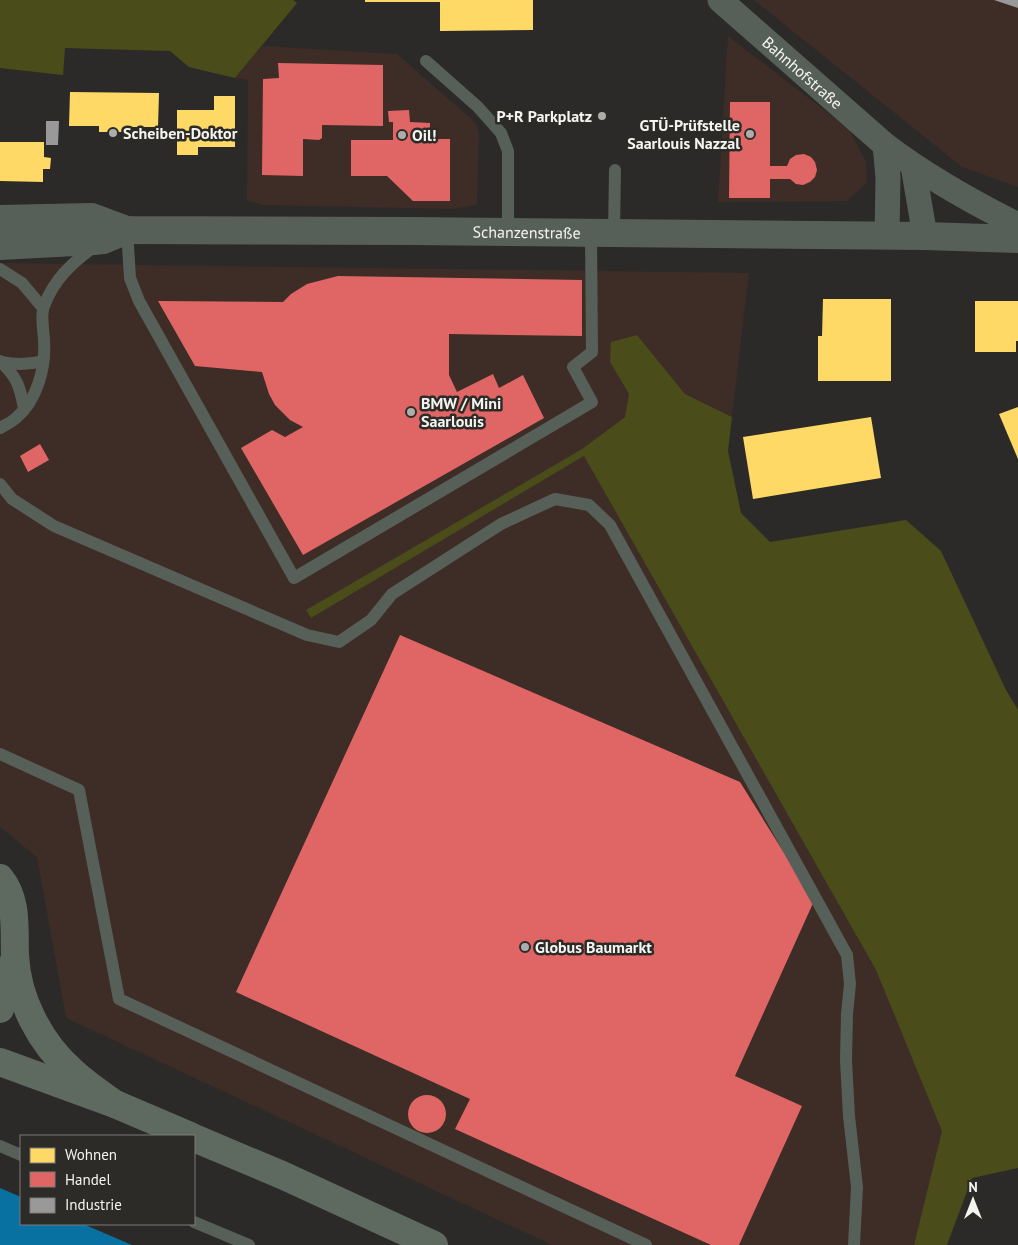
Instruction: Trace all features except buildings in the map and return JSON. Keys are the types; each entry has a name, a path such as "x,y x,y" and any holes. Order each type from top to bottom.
{"main road":[{"path":"0,878 5,884 12,904 16,930 15,956 20,986 32,1017 49,1047 73,1072 115,1104"},
{"path":"0,1008 15,956"},
{"path":"0,1062 115,1104 187,1135"},
{"path":"195,1138 282,1175 434,1245"}],"street":[{"name":"Bahnhofstraße","path":"720,0 884,145 913,166 1018,225"},
{"path":"884,145 888,177 887,236"},
{"path":"913,166 925,236 1018,240"},
{"name":"Schanzenstraße","path":"0,220 92,217 115,235"},
{"name":"Schanzenstraße","path":"0,246 115,235 508,232 925,236"}],"lane":[{"path":"426,61 478,107 501,133 508,151 508,232"},
{"path":"0,428 17,417 24,409 32,398 39,380 45,351 43,308 56,282 73,262 115,235 139,301 294,578 592,402 573,367 592,352 603,233 615,170"},
{"path":"0,269 22,283 43,308"},
{"path":"0,361 28,365 43,361"},
{"path":"0,361 14,375 18,383 24,409"},
{"path":"0,484 12,499 54,526 306,635 339,642 371,620 392,594 501,524 555,499 589,505 610,525 847,955 850,984 846,1060 849,1116 857,1187 854,1245"},
{"path":"0,754 79,790 119,999 646,1245"},
{"path":"0,1146 20,1155"},
{"path":"195,1222 249,1245"}],"shaded area":[{"path":"754,0 1018,0 1018,187 962,167"},
{"path":"728,36 849,129 866,162 867,183 847,201 718,202"},
{"path":"262,46 397,54 476,123 479,133 477,205 453,209 262,205 247,200 248,80 235,78"},
{"path":"0,263 749,273 732,417 685,394 637,335 610,362 629,394 625,417 582,449 306,610 311,618 584,456 876,970 943,1131 914,1245 552,1245 66,1018 37,857 0,827"}],"green space":[{"path":"0,0 293,0 297,3 235,78 189,67 170,51 65,48 63,75 0,68"},
{"path":"637,335 685,394 732,417 728,451 741,513 770,542 906,520 941,551 1006,690 1018,710 1018,1168 972,1178 947,1245 914,1245 942,1131 876,970 584,456 311,618 306,610 582,449 625,417 629,394 610,362 611,342"}],"water":[{"path":"0,1188 20,1197 20,1225 85,1225 132,1245 0,1245"}],"place":[{"name":"P+R Parkplatz","path":"602,116"},
{"name":"Scheiben-Doktor","path":"113,133"},
{"name":"GTÜ-Prüfstelle Saarlouis Nazzal","path":"750,134"},
{"name":"Oil!","path":"402,135"},
{"name":"BMW / Mini Saarlouis","path":"411,412"},
{"name":"Globus Baumarkt","path":"525,947"}]}
